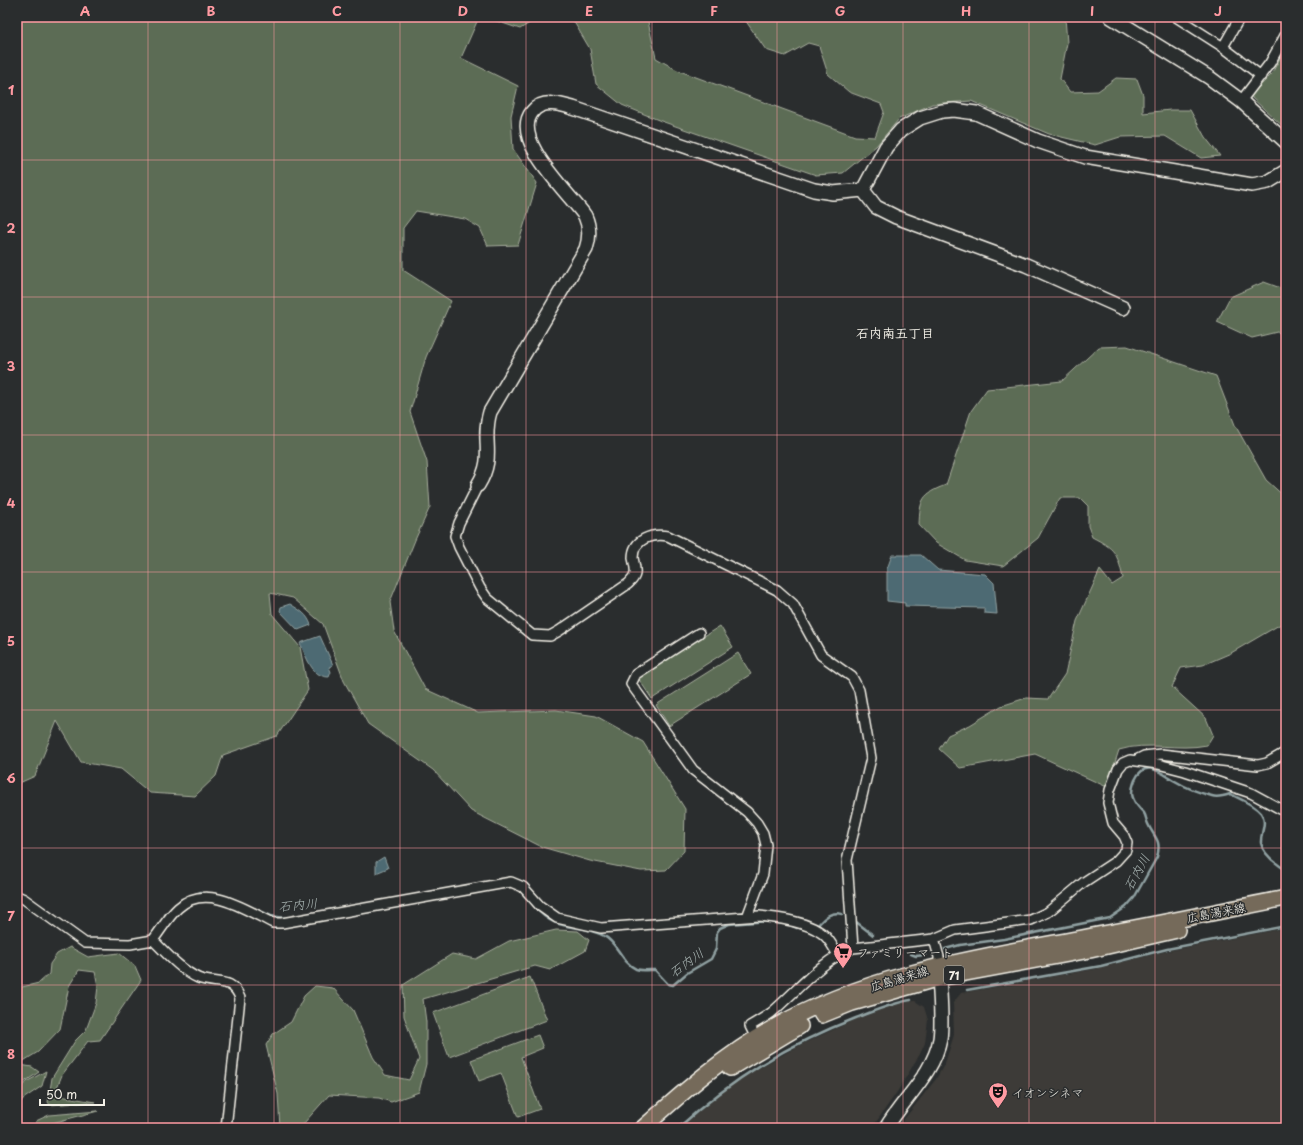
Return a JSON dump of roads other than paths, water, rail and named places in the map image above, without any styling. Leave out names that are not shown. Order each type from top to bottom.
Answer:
[{"type":"main road","name":"広島湯来線","points":[[643,1128],[705,1074],[756,1038],[780,1024],[843,995],[939,972],[1029,946],[1285,901]]},
{"type":"main road","name":"広島湯来線","points":[[659,1128],[731,1067],[778,1037],[814,1018],[852,1003],[939,972],[1090,950],[1285,901]]},
{"type":"street","points":[[1111,17],[1210,78],[1241,101],[1286,142]]},
{"type":"street","points":[[1223,47],[1240,17]]},
{"type":"street","points":[[1180,18],[1223,47],[1260,76]]},
{"type":"street","points":[[1241,101],[1270,63],[1286,34]]},
{"type":"street","points":[[853,948],[847,860],[871,758],[860,690],[852,677],[821,655],[793,604],[777,590],[668,536],[654,534],[640,541],[635,549],[633,556],[636,572],[633,579],[628,584],[550,636],[532,635],[487,598],[459,547],[455,536],[459,523],[485,474],[488,461],[486,429],[490,412],[586,249],[589,234],[585,216],[544,165],[530,141],[528,128],[531,113],[536,108],[545,104],[556,104],[573,108],[814,190],[833,193],[863,190]]},
{"type":"street","points":[[863,190],[886,147],[901,130],[920,118],[942,111],[954,110],[976,113],[1061,150],[1109,162],[1252,184],[1268,182],[1286,171]]},
{"type":"street","points":[[863,190],[876,207],[896,217],[1026,265],[1123,308]]},
{"type":"street","points":[[699,633],[636,674],[631,684],[693,770],[735,801],[757,823],[763,834],[766,845],[763,874],[747,917]]},
{"type":"street","points":[[1137,760],[1144,756],[1161,754],[1258,764],[1267,763],[1286,752]]},
{"type":"street","points":[[756,1038],[750,1026],[770,1013],[838,955],[853,948],[934,939],[955,930],[1040,917],[1084,882],[1122,856],[1127,843],[1124,836],[1113,823],[1109,813],[1110,790],[1118,769],[1123,763],[1130,760],[1167,766],[1251,793],[1286,812]]},
{"type":"street","points":[[17,896],[24,899],[85,943],[130,944],[153,940],[178,908],[188,902],[205,896],[224,901],[273,923],[282,923],[511,882],[523,886],[540,906],[557,918],[597,927],[759,916],[790,919],[803,924],[826,937],[838,955]]},
{"type":"street","points":[[886,1128],[928,1068],[935,1054],[940,1032],[939,957],[934,939]]},
{"type":"street","points":[[153,940],[192,975],[200,979],[226,983],[237,989],[239,994],[240,998],[226,1128]]},
{"type":"water","points":[[892,555],[921,555],[938,570],[985,574],[994,583],[997,614],[984,613],[984,608],[905,606],[905,603],[887,601],[887,569]]},
{"type":"water","points":[[290,604],[305,615],[311,625],[298,630],[280,611],[281,607]]},
{"type":"water","points":[[320,636],[333,665],[329,667],[331,672],[329,677],[318,674],[314,670],[310,665],[300,643]]},
{"type":"water","points":[[384,857],[388,868],[376,873],[376,862]]},
{"type":"waterway","name":"石内川","points":[[945,949],[1110,918],[1126,907],[1134,898],[1157,857],[1159,846],[1157,839],[1150,829],[1145,814],[1136,804],[1132,796],[1132,789],[1139,773],[1148,769],[1159,771],[1188,788],[1198,792],[1216,797],[1230,794],[1255,807],[1261,813],[1264,820],[1261,839],[1262,847],[1271,859],[1286,870]]},
{"type":"waterway","name":"石内川","points":[[165,915],[181,900],[201,892]]},
{"type":"waterway","name":"石内川","points":[[215,894],[230,898]]},
{"type":"waterway","name":"石内川","points":[[534,906],[551,921],[585,929],[604,936],[613,943],[623,958],[631,966],[640,970],[655,970],[668,984],[673,985],[687,973],[711,959],[716,949],[717,932],[720,928],[729,924],[769,921]]},
{"type":"waterway","name":"石内川","points":[[258,910],[271,916],[285,918]]},
{"type":"waterway","name":"石内川","points":[[818,925],[828,915],[835,913],[842,914]]},
{"type":"waterway","name":"石内川","points":[[855,921],[873,935]]},
{"type":"waterway","name":"石内川","points":[[790,925],[797,928]]},
{"type":"waterway","points":[[967,990],[1101,966],[1167,949],[1286,926]]},
{"type":"waterway","name":"石内川","points":[[911,954],[916,956],[925,955]]},
{"type":"waterway","points":[[678,1128],[719,1094],[762,1064],[784,1051],[831,1028],[890,1005],[911,1000]]},
{"type":"place","name":"ファミリーマート","points":[[843,969]]},
{"type":"place","name":"イオンシネマ","points":[[998,1109]]},
{"type":"district","name":"石内南五丁目","points":[[895,332]]}]
